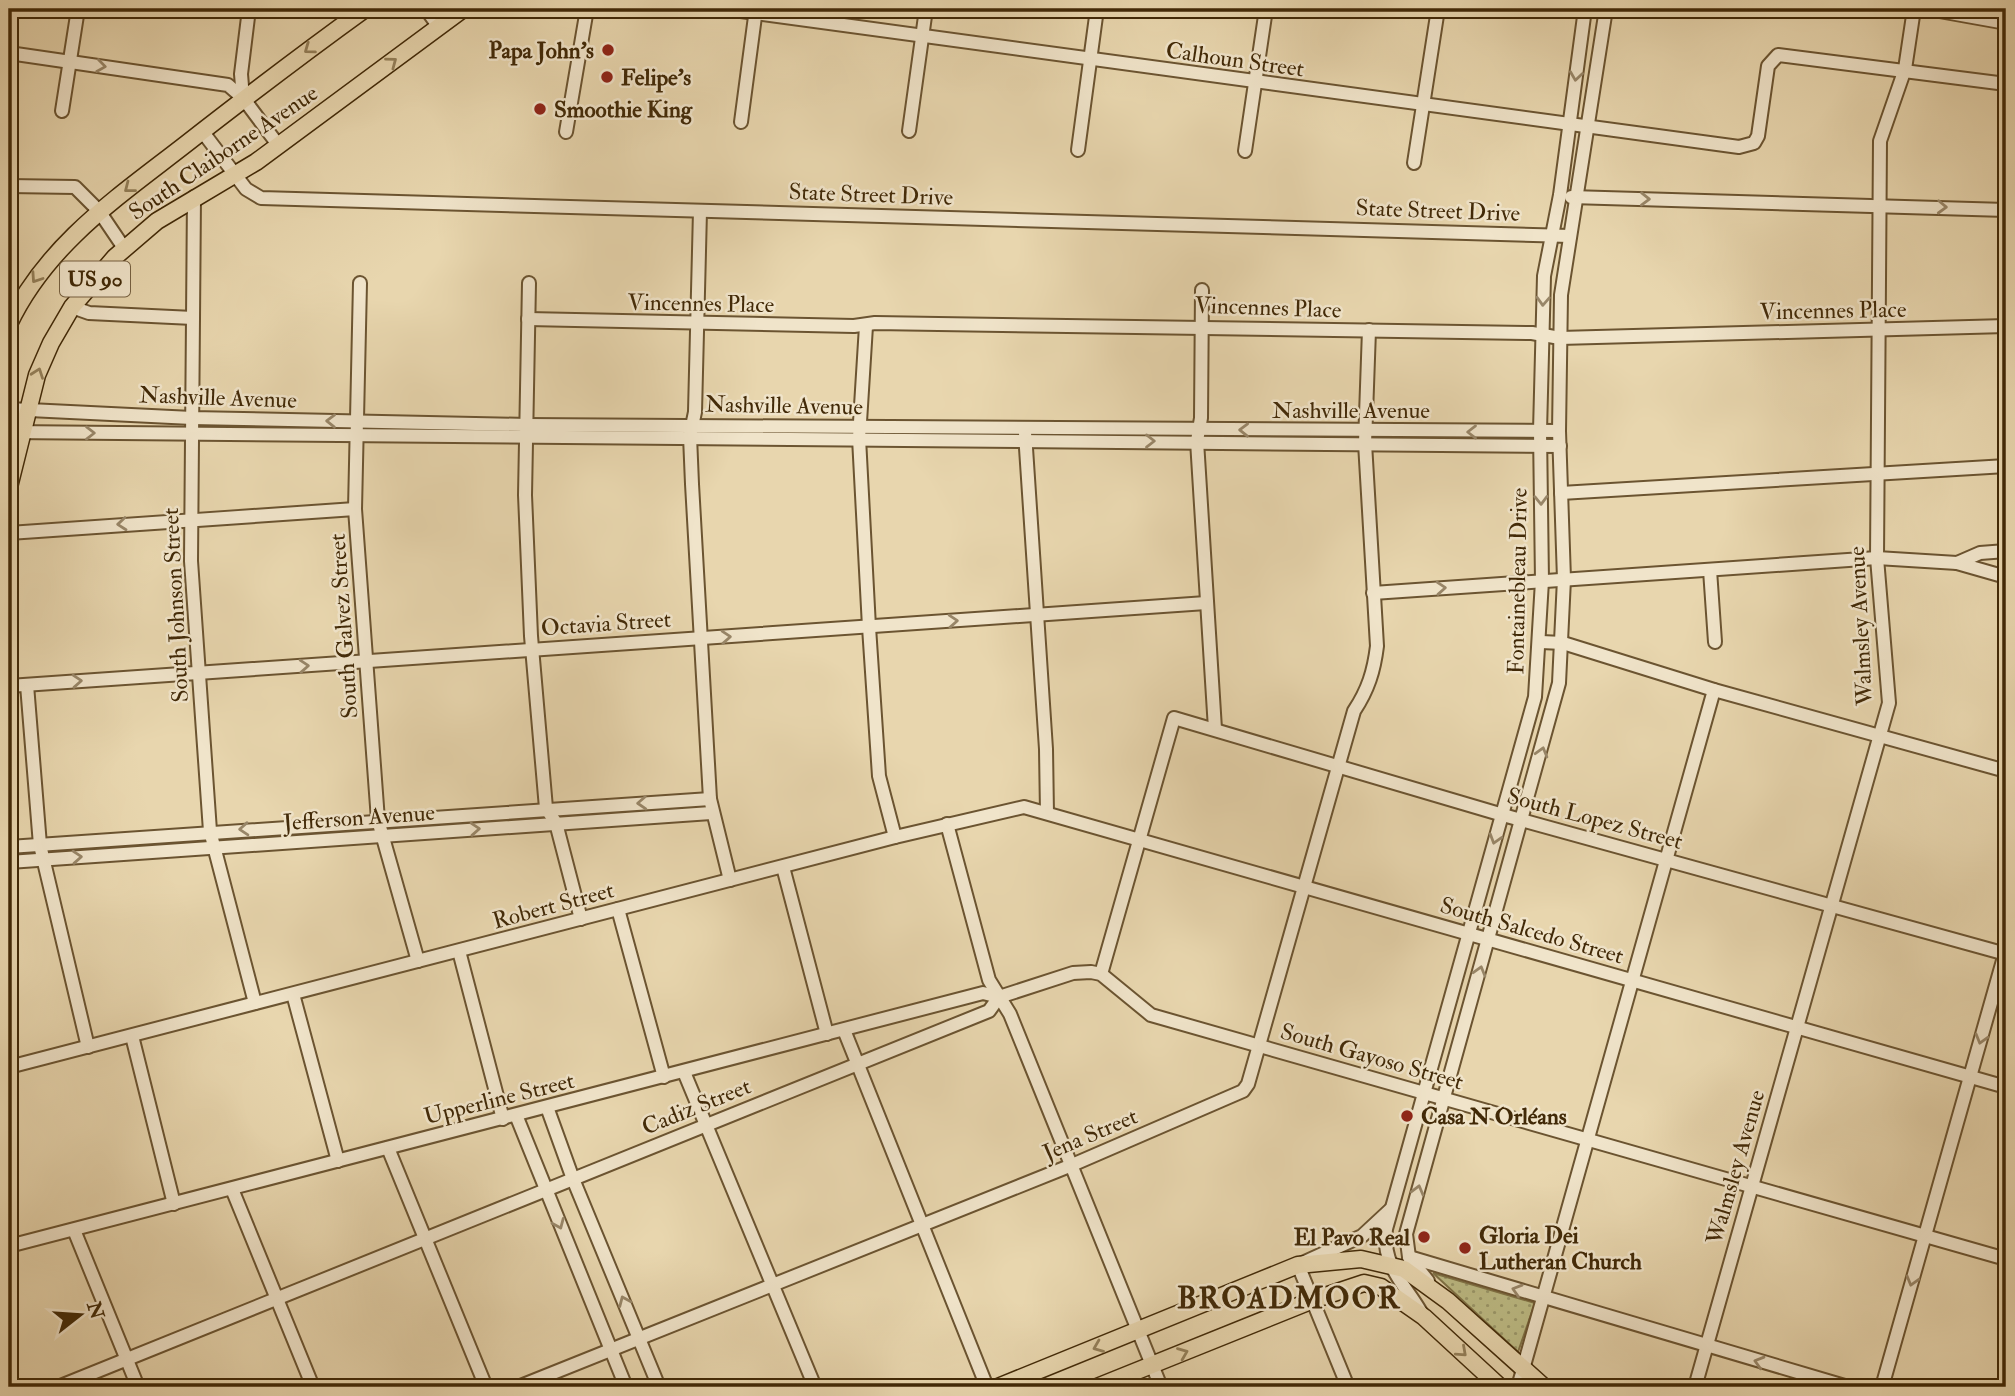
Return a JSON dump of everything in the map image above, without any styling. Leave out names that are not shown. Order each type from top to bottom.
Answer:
[{"type":"main road","name":"South Claiborne Avenue","points":[[9,324],[52,256],[99,211],[243,98],[365,9]]},
{"type":"main road","name":"South Claiborne Avenue","points":[[9,487],[15,433],[28,410],[37,374],[72,307],[124,248],[157,221],[278,146],[463,9]]},
{"type":"main road","points":[[998,1387],[1298,1265],[1343,1260],[1388,1263],[1404,1269],[1448,1301],[1544,1387]]},
{"type":"main road","points":[[1097,1387],[1312,1300],[1364,1283],[1381,1287],[1424,1317],[1500,1387]]},
{"type":"street","points":[[62,111],[78,9]]},
{"type":"street","points":[[243,98],[241,74],[249,9]]},
{"type":"street","points":[[426,9],[439,27]]},
{"type":"street","points":[[566,132],[587,9]]},
{"type":"street","name":"Calhoun Street","points":[[726,9],[756,11],[1588,129],[1739,147],[1754,143],[1758,136],[1770,61],[1783,54],[1905,69]]},
{"type":"street","points":[[909,131],[926,9]]},
{"type":"street","points":[[1078,150],[1097,9]]},
{"type":"street","points":[[1245,150],[1266,9]]},
{"type":"street","points":[[1414,163],[1438,9]]},
{"type":"street","name":"Fontainebleau Drive","points":[[1388,1263],[1385,1244],[1391,1209],[1535,697],[1541,642],[1540,431],[1544,276],[1560,195],[1585,9]]},
{"type":"street","name":"Fontainebleau Drive","points":[[1409,1257],[1406,1234],[1554,707],[1563,643],[1564,579],[1559,432],[1562,295],[1606,9]]},
{"type":"street","name":"Walmsley Avenue","points":[[1695,1387],[1880,736],[1890,692],[1877,558],[1875,475],[1880,141],[1905,69],[1914,9]]},
{"type":"street","points":[[1928,9],[2006,23]]},
{"type":"street","points":[[741,122],[756,11]]},
{"type":"street","points":[[9,53],[228,85],[243,98],[278,146]]},
{"type":"street","points":[[1905,69],[2006,84]]},
{"type":"street","name":"State Street Drive","points":[[202,131],[246,189],[261,198],[1570,236]]},
{"type":"street","points":[[9,186],[75,187],[99,211],[124,248]]},
{"type":"street","points":[[1560,195],[2006,210]]},
{"type":"street","name":"South Johnson Street","points":[[194,197],[190,518],[210,831],[255,1003]]},
{"type":"street","points":[[699,211],[697,324],[691,431],[711,813],[730,880]]},
{"type":"street","name":"South Galvez Street","points":[[360,283],[359,428],[355,509],[378,820],[418,961]]},
{"type":"street","points":[[529,283],[524,495],[533,649],[546,808],[556,823],[581,919]]},
{"type":"street","points":[[1202,290],[1198,435],[1215,729]]},
{"type":"street","points":[[72,307],[89,313],[193,318]]},
{"type":"street","name":"Vincennes Place","points":[[528,319],[866,326],[875,323],[1201,326],[1541,334],[1560,338],[2006,326]]},
{"type":"street","points":[[866,326],[861,432],[869,627],[879,776],[895,838]]},
{"type":"street","name":"Jena Street","points":[[518,1387],[1072,1165],[1237,1095],[1248,1084],[1354,711],[1372,678],[1377,646],[1366,438],[1369,330]]},
{"type":"street","name":"Nashville Avenue","points":[[9,409],[359,428]]},
{"type":"street","name":"Nashville Avenue","points":[[15,433],[192,433],[359,428],[861,432],[1366,438],[1560,446]]},
{"type":"street","name":"Nashville Avenue","points":[[1366,438],[1559,432]]},
{"type":"street","points":[[1025,435],[1046,749],[1047,813]]},
{"type":"street","points":[[1561,494],[2006,466]]},
{"type":"street","points":[[9,533],[190,518],[355,509]]},
{"type":"street","points":[[1957,564],[1980,553],[2006,551]]},
{"type":"street","points":[[1373,593],[1877,558],[1957,564],[2006,577]]},
{"type":"street","points":[[1710,570],[1715,642]]},
{"type":"street","name":"Octavia Street","points":[[9,686],[1206,603]]},
{"type":"street","points":[[1541,642],[1563,643],[1714,690],[2006,771]]},
{"type":"street","points":[[27,685],[40,845],[88,1047]]},
{"type":"street","points":[[1518,1387],[1714,690]]},
{"type":"street","name":"South Lopez Street","points":[[1141,839],[1174,718],[1503,815],[2006,953]]},
{"type":"street","name":"Jefferson Avenue","points":[[9,846],[710,799]]},
{"type":"street","name":"Robert Street","points":[[9,1067],[947,824],[1016,808],[1047,813]]},
{"type":"street","name":"Jefferson Avenue","points":[[9,862],[711,813]]},
{"type":"street","name":"South Salcedo Street","points":[[1047,813],[2006,1087]]},
{"type":"street","points":[[947,824],[989,980],[1010,1014],[1161,1387]]},
{"type":"street","points":[[1101,974],[1141,839]]},
{"type":"street","points":[[783,867],[827,1034]]},
{"type":"street","points":[[618,909],[664,1077]]},
{"type":"street","points":[[459,951],[503,1119]]},
{"type":"street","points":[[1882,1387],[2006,953]]},
{"type":"street","name":"Cadiz Street","points":[[58,1387],[989,1012],[999,997],[1073,973],[1101,974]]},
{"type":"street","name":"South Gayoso Street","points":[[1101,974],[1151,1015],[2006,1259]]},
{"type":"street","name":"Upperline Street","points":[[10,1242],[74,1230],[983,993],[999,997]]},
{"type":"street","points":[[293,994],[338,1161]]},
{"type":"street","points":[[844,1030],[987,1387]]},
{"type":"street","points":[[132,1036],[174,1204]]},
{"type":"street","points":[[684,1072],[815,1387]]},
{"type":"street","points":[[547,1107],[573,1179],[659,1387]]},
{"type":"street","points":[[516,1115],[544,1190],[626,1387]]},
{"type":"street","points":[[388,1148],[486,1387]]},
{"type":"street","points":[[232,1189],[313,1387]]},
{"type":"street","points":[[1348,1387],[1298,1265],[1363,1236],[1391,1209]]},
{"type":"street","points":[[74,1230],[138,1387]]},
{"type":"street","points":[[1409,1257],[1848,1387]]},
{"type":"street","points":[[1409,1257],[1448,1301]]},
{"type":"street","points":[[1388,1263],[1424,1317]]},
{"type":"shaded area","points":[[1433,1273],[1535,1303],[1518,1352]]},
{"type":"place","name":"Papa John's","points":[[608,50]]},
{"type":"place","name":"Felipe's","points":[[607,77]]},
{"type":"place","name":"Smoothie King","points":[[540,109]]},
{"type":"place","name":"Casa N Orléans","points":[[1407,1116]]},
{"type":"place","name":"El Pavo Real","points":[[1424,1237]]},
{"type":"place","name":"Gloria Dei Lutheran Church","points":[[1465,1248]]},
{"type":"district","name":"BROADMOOR","points":[[1289,1298]]}]
